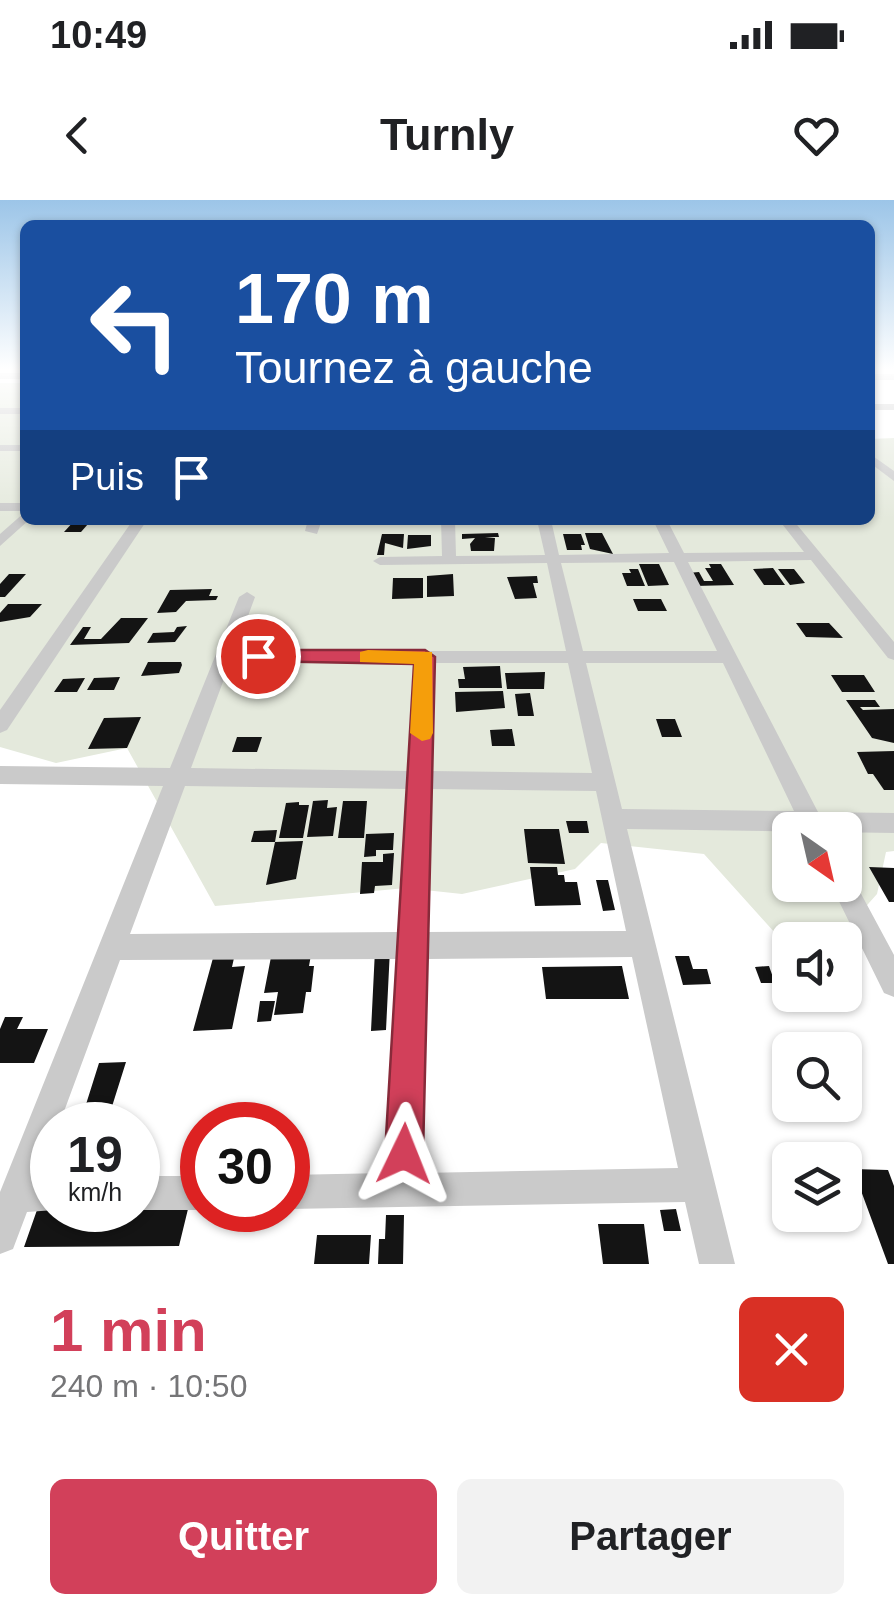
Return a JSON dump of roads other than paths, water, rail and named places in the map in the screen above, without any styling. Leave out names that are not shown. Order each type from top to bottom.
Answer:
[{"type":"street","points":[[875,462],[894,480]]},
{"type":"street","points":[[0,542],[20,521]]},
{"type":"street","points":[[0,726],[9,699],[136,525]]},
{"type":"street","points":[[448,525],[449,560]]},
{"type":"street","points":[[545,525],[717,1264]]},
{"type":"street","points":[[662,525],[806,812]]},
{"type":"street","points":[[790,525],[894,654]]},
{"type":"street","points":[[380,560],[815,556]]},
{"type":"street","points":[[0,1236],[247,597]]},
{"type":"street","points":[[224,656],[728,657]]},
{"type":"street","points":[[402,1190],[425,657]]},
{"type":"street","points":[[0,775],[605,782]]},
{"type":"street","points":[[614,819],[772,825]]},
{"type":"street","points":[[862,824],[894,823]]},
{"type":"street","points":[[852,902],[894,983]]},
{"type":"street","points":[[112,947],[643,944]]},
{"type":"street","points":[[310,1192],[698,1185]]},
{"type":"street","points":[[16,1194],[30,1194]]}]
